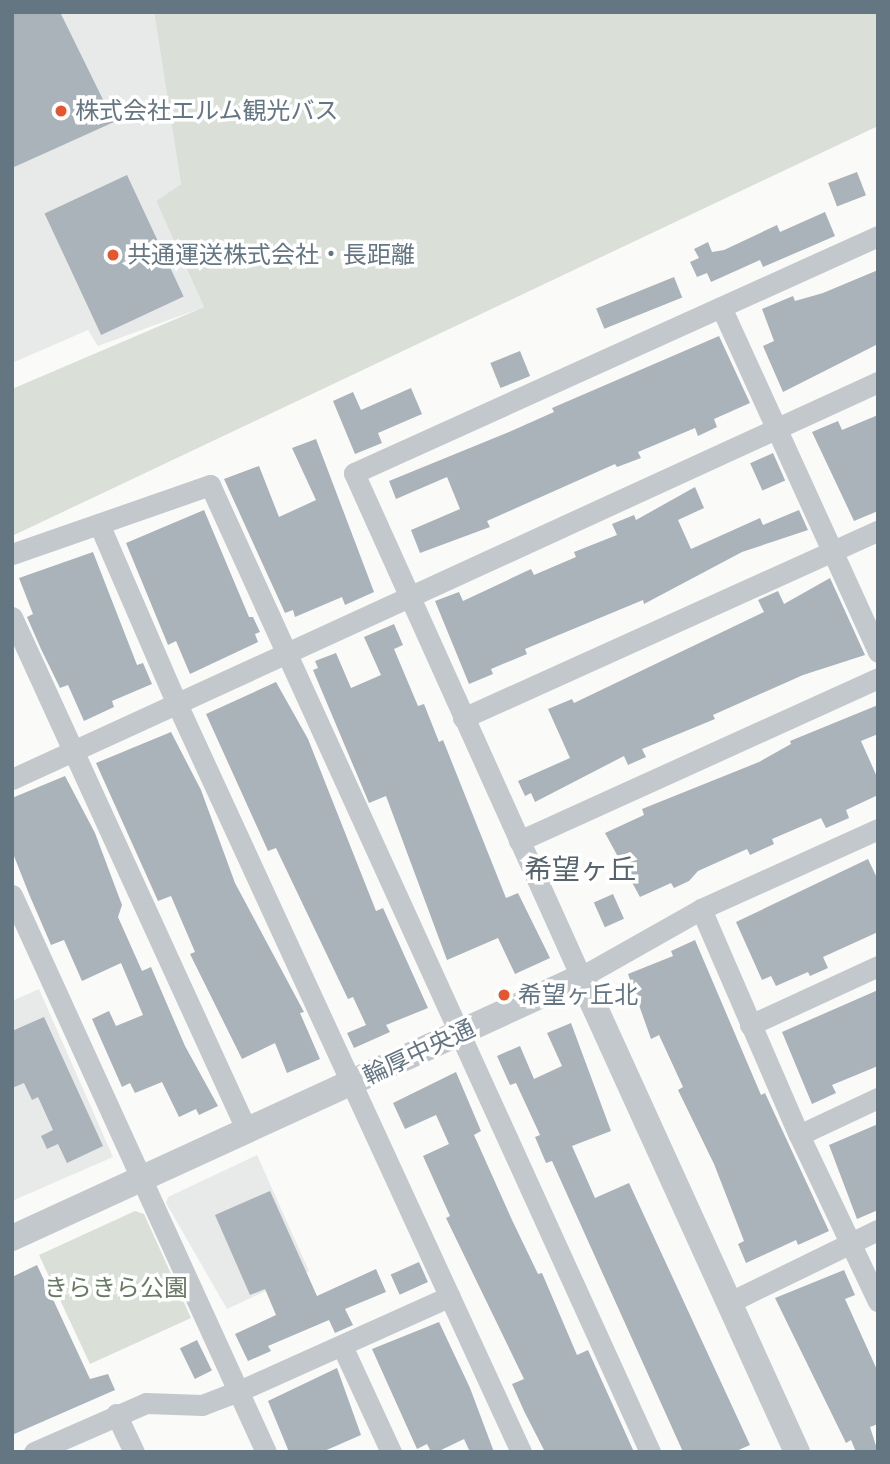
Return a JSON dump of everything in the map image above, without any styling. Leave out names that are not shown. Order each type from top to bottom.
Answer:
[{"type":"street","points":[[797,1452],[406,595],[354,473],[878,236]]},
{"type":"street","points":[[721,307],[878,652]]},
{"type":"street","points":[[12,779],[406,595],[878,382]]},
{"type":"street","points":[[12,554],[210,485],[650,1452]]},
{"type":"street","points":[[99,524],[177,704],[353,1082],[520,1452]]},
{"type":"street","points":[[463,718],[878,531]]},
{"type":"street","points":[[12,617],[247,1131]]},
{"type":"street","points":[[519,841],[878,678]]},
{"type":"street","points":[[581,977],[701,909],[878,829]]},
{"type":"street","points":[[12,895],[266,1452]]},
{"type":"street","points":[[701,909],[799,1135],[878,1301]]},
{"type":"street","points":[[750,1025],[878,966]]},
{"type":"street","name":"輪厚中央通","points":[[12,1238],[581,977]]},
{"type":"street","points":[[799,1135],[878,1098]]},
{"type":"street","points":[[728,1303],[878,1230]]},
{"type":"street","points":[[34,1452],[145,1403],[202,1405],[342,1346],[450,1296]]},
{"type":"street","points":[[342,1346],[391,1452]]},
{"type":"street","points":[[116,1414],[134,1452]]},
{"type":"shaded area","points":[[12,12],[154,12],[181,184],[156,201],[204,307],[98,346],[88,330],[12,363]]},
{"type":"shaded area","points":[[39,989],[113,1157],[12,1201],[12,1001]]},
{"type":"shaded area","points":[[257,1155],[309,1271],[227,1309],[166,1203],[168,1197]]},
{"type":"green space","points":[[154,12],[878,12],[878,126],[12,536],[12,389],[204,307],[156,201],[181,184]]},
{"type":"green space","name":"きらきら公園","points":[[135,1211],[144,1214],[191,1318],[90,1364],[39,1255]]},
{"type":"building","points":[[12,12],[60,12],[114,122],[12,168]]},
{"type":"building","points":[[857,172],[866,195],[837,206],[828,183]]},
{"type":"building","name":"共通運送株式会社・長距離","points":[[127,175],[184,296],[101,335],[45,213]]},
{"type":"building","points":[[825,212],[835,236],[763,267],[760,260],[711,282],[707,273],[697,277],[690,262],[699,258],[694,249],[708,242],[712,252],[724,250],[777,225],[780,232]]},
{"type":"building","points":[[878,270],[878,344],[783,392],[763,346],[774,341],[762,309],[793,296],[795,301],[823,293]]},
{"type":"building","points":[[674,277],[682,297],[604,329],[596,308]]},
{"type":"building","points":[[719,336],[750,403],[714,419],[717,427],[698,436],[695,428],[638,452],[641,458],[617,467],[615,464],[487,521],[490,527],[420,553],[411,530],[460,509],[447,477],[396,499],[389,481],[509,432],[554,412],[552,408]]},
{"type":"building","points":[[520,351],[530,376],[500,388],[490,363]]},
{"type":"building","points":[[411,388],[422,414],[378,433],[382,443],[355,454],[333,401],[353,392],[361,410]]},
{"type":"building","points":[[878,415],[878,511],[854,521],[812,432],[838,421],[842,430]]},
{"type":"building","points":[[316,439],[374,592],[345,605],[342,597],[295,617],[293,610],[285,613],[224,479],[259,466],[279,517],[316,500],[292,448]]},
{"type":"building","points":[[773,453],[785,480],[762,491],[750,463]]},
{"type":"building","points":[[695,487],[704,508],[678,520],[691,549],[760,518],[763,525],[799,510],[808,530],[742,552],[644,604],[643,600],[525,649],[527,654],[491,669],[493,674],[469,684],[435,601],[459,592],[463,601],[531,569],[534,575],[576,557],[574,552],[617,535],[612,524],[634,515],[636,520]]},
{"type":"building","points":[[204,510],[249,617],[253,617],[260,632],[255,634],[258,642],[190,674],[176,641],[168,645],[126,543]]},
{"type":"building","points":[[93,552],[137,665],[143,663],[152,684],[112,701],[114,707],[84,721],[68,685],[60,688],[41,649],[27,617],[33,614],[19,578]]},
{"type":"building","points":[[830,578],[865,655],[803,675],[713,715],[715,719],[642,749],[646,757],[628,765],[624,756],[535,802],[531,793],[525,796],[518,781],[570,758],[548,709],[572,699],[574,703],[764,612],[758,600],[778,591],[784,604]]},
{"type":"building","points":[[394,624],[403,645],[394,649],[418,706],[424,704],[439,742],[443,740],[506,898],[518,893],[550,958],[515,974],[498,938],[447,960],[386,796],[369,803],[313,670],[318,668],[315,661],[336,653],[351,688],[381,675],[364,637]]},
{"type":"building","points":[[276,682],[308,739],[376,911],[383,908],[428,1008],[386,1025],[390,1032],[354,1048],[347,1033],[366,1025],[353,997],[348,999],[276,848],[268,851],[206,714]]},
{"type":"building","points":[[878,705],[878,734],[861,741],[878,779],[878,795],[846,810],[849,818],[826,828],[821,818],[772,839],[774,844],[750,855],[747,849],[698,871],[689,881],[674,888],[671,883],[640,897],[605,833],[644,815],[642,809],[759,762],[791,744],[790,741]]},
{"type":"building","points":[[171,732],[201,790],[235,883],[304,1012],[300,1013],[320,1059],[287,1073],[275,1043],[242,1059],[190,954],[195,952],[171,896],[158,901],[96,763]]},
{"type":"building","points":[[65,776],[95,833],[122,905],[118,917],[142,971],[151,967],[185,1046],[218,1106],[199,1115],[196,1109],[179,1117],[162,1082],[135,1093],[130,1083],[122,1087],[92,1019],[109,1011],[116,1026],[143,1015],[121,963],[82,981],[64,940],[51,945],[12,851],[12,798]]},
{"type":"building","points":[[868,859],[878,880],[878,932],[823,957],[828,968],[810,976],[808,972],[776,986],[771,976],[762,980],[736,922]]},
{"type":"building","points":[[613,894],[624,919],[605,927],[594,903]]},
{"type":"building","points":[[695,940],[761,1095],[765,1093],[829,1231],[798,1245],[796,1240],[746,1263],[738,1244],[744,1241],[714,1164],[678,1090],[683,1087],[659,1035],[651,1039],[628,974],[673,956],[671,951]]},
{"type":"building","points":[[878,990],[878,1066],[832,1085],[836,1093],[812,1104],[782,1032]]},
{"type":"building","points":[[44,1017],[103,1146],[67,1163],[58,1144],[47,1149],[41,1136],[53,1130],[38,1097],[32,1100],[24,1083],[12,1088],[12,1031]]},
{"type":"building","points":[[571,1023],[611,1131],[572,1146],[595,1198],[629,1183],[750,1445],[734,1452],[683,1452],[552,1161],[546,1163],[535,1137],[540,1135],[516,1083],[510,1085],[497,1056],[520,1046],[534,1079],[562,1066],[547,1033]]},
{"type":"building","points":[[456,1072],[481,1131],[474,1135],[512,1220],[538,1274],[542,1273],[577,1355],[588,1350],[634,1452],[545,1452],[524,1411],[512,1384],[524,1379],[446,1218],[450,1216],[423,1156],[449,1144],[436,1115],[405,1129],[393,1103]]},
{"type":"building","points":[[878,1124],[878,1210],[857,1219],[829,1145]]},
{"type":"building","points":[[270,1191],[317,1296],[376,1269],[386,1292],[345,1309],[353,1325],[335,1333],[329,1320],[268,1346],[271,1351],[248,1361],[235,1334],[276,1315],[265,1289],[250,1295],[215,1215]]},
{"type":"building","points":[[419,1262],[428,1282],[400,1295],[391,1275]]},
{"type":"building","points":[[37,1265],[90,1379],[108,1374],[115,1390],[12,1435],[12,1277]]},
{"type":"building","points":[[844,1270],[855,1295],[845,1299],[878,1372],[878,1424],[870,1427],[878,1452],[856,1452],[851,1440],[846,1443],[775,1298]]},
{"type":"building","points":[[439,1322],[470,1388],[494,1452],[470,1452],[464,1439],[437,1452],[431,1452],[427,1444],[417,1449],[372,1349]]},
{"type":"building","points":[[197,1340],[212,1371],[195,1379],[180,1348]]},
{"type":"building","points":[[337,1368],[361,1435],[322,1452],[289,1452],[268,1401]]},
{"type":"place","name":"株式会社エルム観光バス","points":[[61,111]]},
{"type":"place","name":"共通運送株式会社・長距離","points":[[113,255]]},
{"type":"place","name":"希望ヶ丘北","points":[[504,995]]},
{"type":"district","name":"希望ヶ丘","points":[[580,869]]}]
